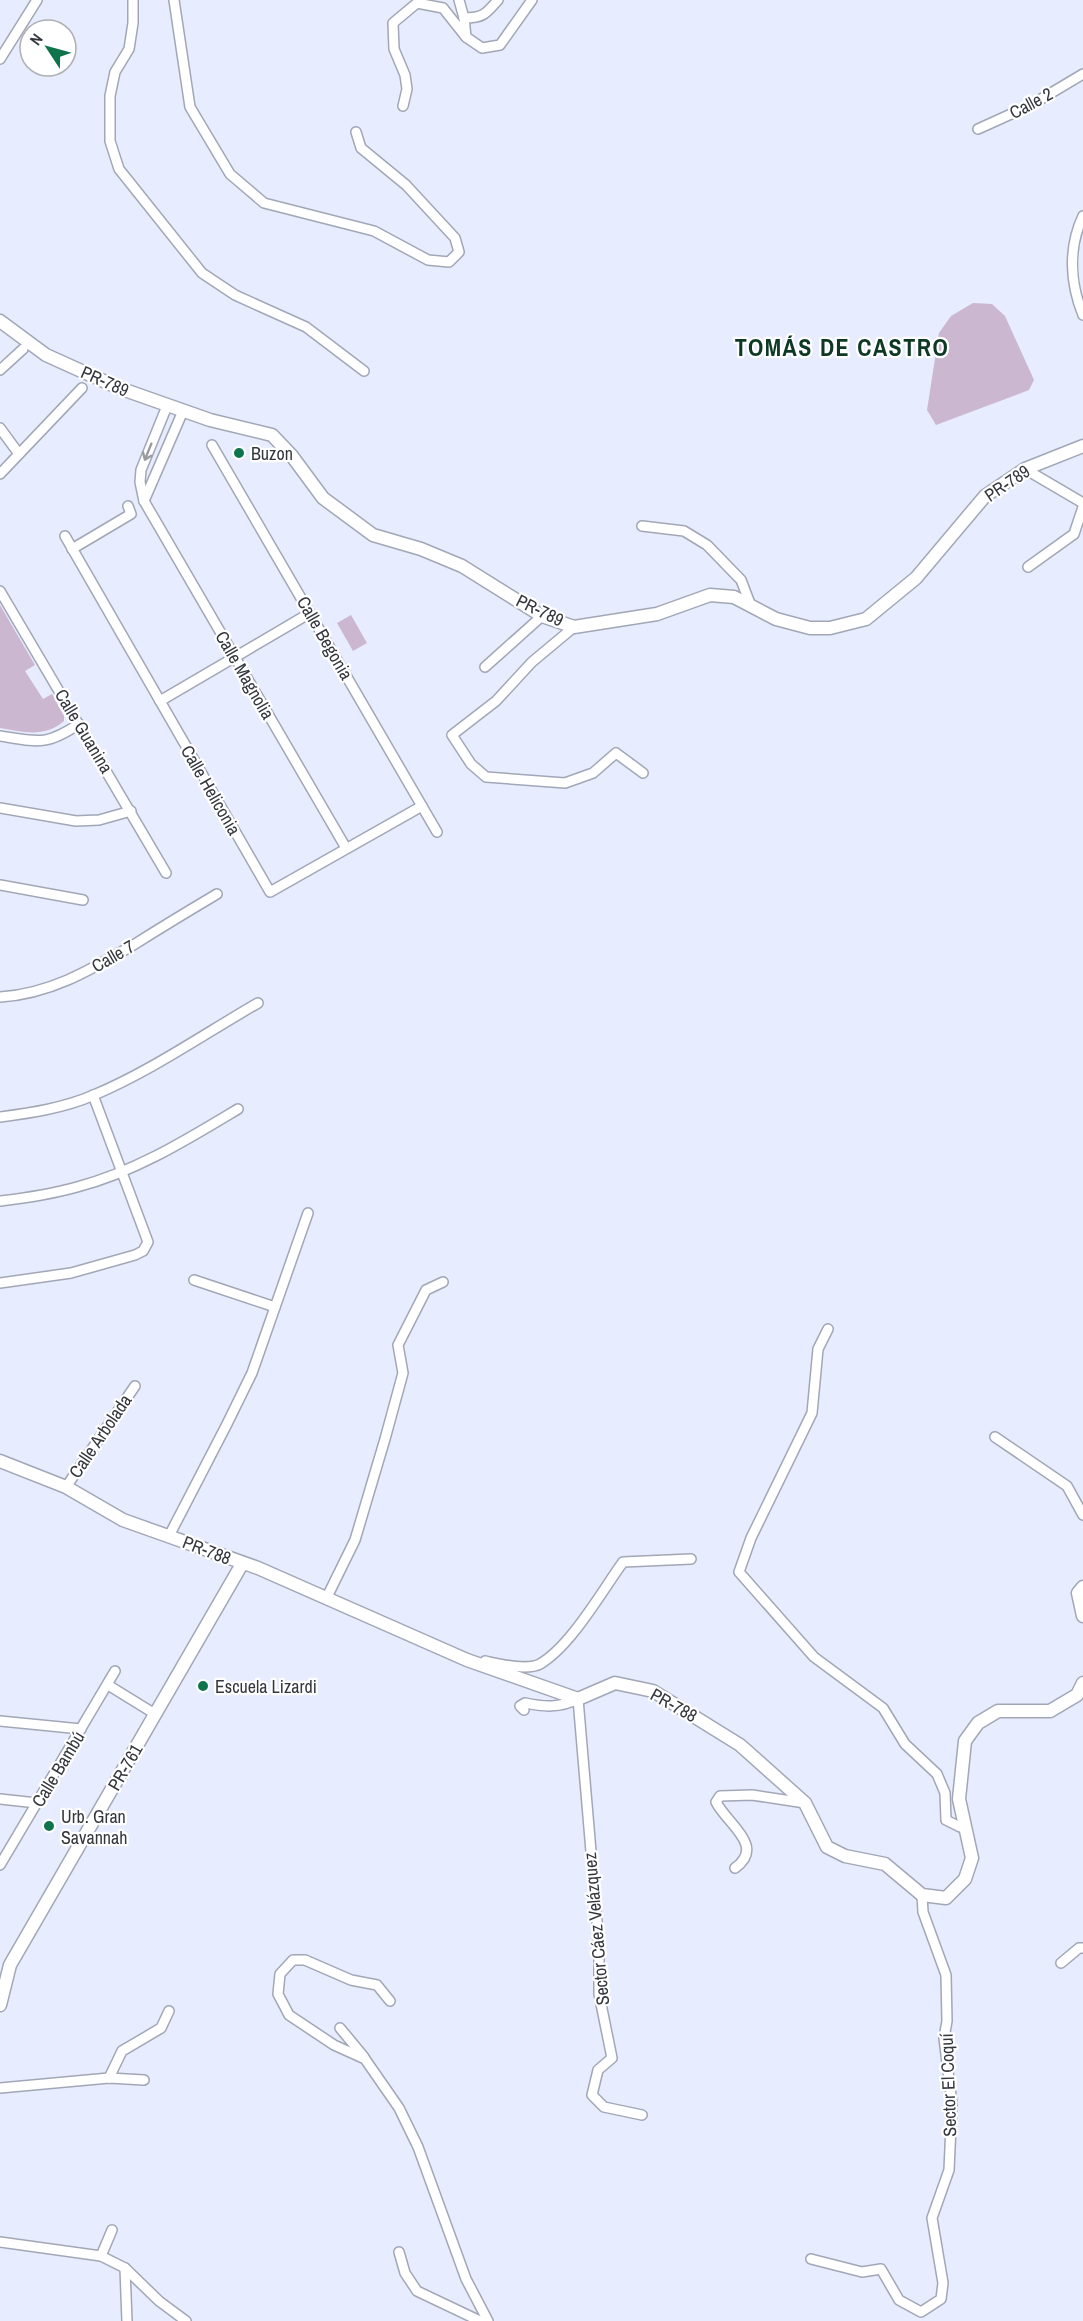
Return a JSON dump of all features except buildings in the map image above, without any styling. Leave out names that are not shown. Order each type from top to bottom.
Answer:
[{"type":"street","points":[[0,59],[37,0]]},
{"type":"street","points":[[133,0],[133,23],[129,49],[115,72],[110,96],[110,141],[119,168],[202,273],[235,295],[306,327],[364,371]]},
{"type":"street","points":[[174,0],[190,107],[230,174],[264,203],[374,231],[428,260],[449,262],[459,252],[455,238],[406,185],[361,148],[356,132]]},
{"type":"street","points":[[459,0],[466,37]]},
{"type":"street","points":[[464,18],[479,18],[498,0]]},
{"type":"street","points":[[403,106],[407,89],[405,75],[394,49],[393,23],[417,3],[443,8],[466,37],[482,48],[500,45],[532,0]]},
{"type":"street","name":"Calle 2","points":[[978,129],[1031,105],[1083,74]]},
{"type":"street","points":[[1083,216],[1076,232],[1072,276],[1075,294],[1083,315]]},
{"type":"street","name":"PR-789","points":[[0,321],[46,355],[119,388],[183,411],[272,435],[292,456],[323,498],[372,535],[421,549],[462,566],[542,615],[574,627],[657,614],[710,595],[734,597],[776,619],[810,628],[830,628],[866,619],[915,578],[985,495],[1025,469],[1083,446]]},
{"type":"street","points":[[0,370],[23,349]]},
{"type":"street","points":[[0,474],[82,388]]},
{"type":"street","name":"Calle Magnolia","points":[[167,406],[141,470],[140,482],[144,501],[346,848]]},
{"type":"street","points":[[144,501],[183,411]]},
{"type":"street","points":[[0,428],[19,454]]},
{"type":"street","name":"Calle Begonia","points":[[212,445],[437,832]]},
{"type":"street","points":[[1025,469],[1083,505],[1074,534],[1028,567]]},
{"type":"street","points":[[72,549],[132,514],[128,506]]},
{"type":"street","points":[[642,526],[684,531],[708,545],[741,580],[751,606]]},
{"type":"street","name":"Calle Heliconia","points":[[65,536],[270,892],[422,806]]},
{"type":"street","name":"Calle Guanina","points":[[0,591],[166,873]]},
{"type":"street","points":[[160,701],[310,613]]},
{"type":"street","points":[[485,667],[542,615]]},
{"type":"street","points":[[574,627],[532,662],[496,701],[452,735],[471,764],[486,777],[565,783],[593,773],[616,753],[643,773]]},
{"type":"street","points":[[0,736],[38,742],[59,737],[79,724]]},
{"type":"street","points":[[0,808],[76,821],[99,820],[131,811]]},
{"type":"street","points":[[0,885],[83,900]]},
{"type":"street","name":"Calle 7","points":[[0,997],[15,996],[61,985],[98,966],[217,894]]},
{"type":"street","points":[[0,1117],[37,1112],[93,1095],[153,1065],[258,1003]]},
{"type":"street","points":[[0,1283],[71,1273],[143,1251],[148,1242],[93,1095]]},
{"type":"street","points":[[0,1201],[33,1197],[79,1187],[121,1171],[175,1146],[238,1109]]},
{"type":"street","points":[[169,1536],[252,1373],[308,1213]]},
{"type":"street","points":[[194,1280],[275,1307]]},
{"type":"street","points":[[326,1599],[355,1540],[388,1428],[403,1373],[398,1345],[426,1290],[443,1282]]},
{"type":"street","points":[[828,1329],[818,1349],[812,1413],[751,1538],[739,1572],[814,1657],[883,1708],[905,1744],[937,1774],[945,1793],[946,1820],[963,1827]]},
{"type":"street","name":"Calle Arbolada","points":[[66,1487],[135,1386]]},
{"type":"street","points":[[995,1437],[1067,1486],[1083,1515]]},
{"type":"street","name":"PR-788","points":[[0,1461],[66,1487],[123,1520],[258,1568],[468,1660],[578,1699],[615,1683],[653,1691],[740,1744],[805,1803],[827,1847],[845,1856],[887,1865],[921,1895]]},
{"type":"street","points":[[468,1660],[475,1659],[511,1667],[539,1665],[568,1639],[623,1562],[692,1559]]},
{"type":"street","name":"PR-761","points":[[0,2005],[5,1965],[242,1564]]},
{"type":"street","points":[[1083,1587],[1078,1593],[1083,1616]]},
{"type":"street","name":"Calle Bambú","points":[[0,1865],[115,1671]]},
{"type":"street","points":[[921,1895],[946,1898],[965,1879],[972,1858],[963,1827],[959,1799],[965,1741],[978,1723],[998,1711],[1050,1711],[1077,1695],[1083,1683]]},
{"type":"street","points":[[108,1685],[155,1714]]},
{"type":"street","points":[[524,1710],[520,1706],[525,1703],[542,1707],[566,1705],[578,1699]]},
{"type":"street","name":"Sector Cáez Velázquez","points":[[578,1699],[599,1944],[599,1994],[612,2058],[598,2070],[592,2095],[604,2107],[642,2115]]},
{"type":"street","points":[[0,1721],[81,1729]]},
{"type":"street","points":[[735,1868],[746,1857],[748,1848],[738,1831],[720,1810],[716,1802],[720,1796],[752,1795],[805,1803]]},
{"type":"street","points":[[0,1799],[37,1803]]},
{"type":"street","name":"Sector El Coquí","points":[[812,2259],[862,2272],[881,2269],[899,2300],[921,2312],[941,2299],[943,2283],[932,2218],[949,2170],[952,2104],[944,2038],[946,1975],[923,1912],[921,1895]]},
{"type":"street","points":[[1060,1963],[1083,1948]]},
{"type":"street","points":[[365,2059],[334,2045],[290,2015],[278,1994],[280,1974],[293,1960],[305,1960],[351,1980],[377,1985],[390,2001]]},
{"type":"street","points":[[109,2078],[122,2051],[161,2028],[169,2011]]},
{"type":"street","points":[[340,2028],[399,2108],[418,2147],[466,2279],[488,2321]]},
{"type":"street","points":[[0,2088],[109,2078],[144,2080]]},
{"type":"street","points":[[101,2256],[112,2230]]},
{"type":"street","points":[[0,2242],[101,2256],[125,2268],[159,2301],[186,2321]]},
{"type":"street","points":[[399,2252],[405,2273],[417,2291],[480,2321]]},
{"type":"street","points":[[125,2268],[127,2321]]},
{"type":"shaded area","points":[[973,303],[992,304],[1005,316],[1034,380],[1029,390],[936,425],[927,410],[939,333],[951,316]]},
{"type":"shaded area","points":[[0,605],[35,665],[25,671],[43,699],[52,694],[64,716],[64,721],[49,730],[34,732],[0,728]]},
{"type":"shaded area","points":[[351,615],[367,643],[353,651],[337,623]]},
{"type":"place","name":"Buzon","points":[[239,453]]},
{"type":"place","name":"Escuela Lizardi","points":[[203,1686]]},
{"type":"place","name":"Urb. Gran Savannah","points":[[49,1826]]},
{"type":"district","name":"TOMÁS DE CASTRO","points":[[842,347]]}]
